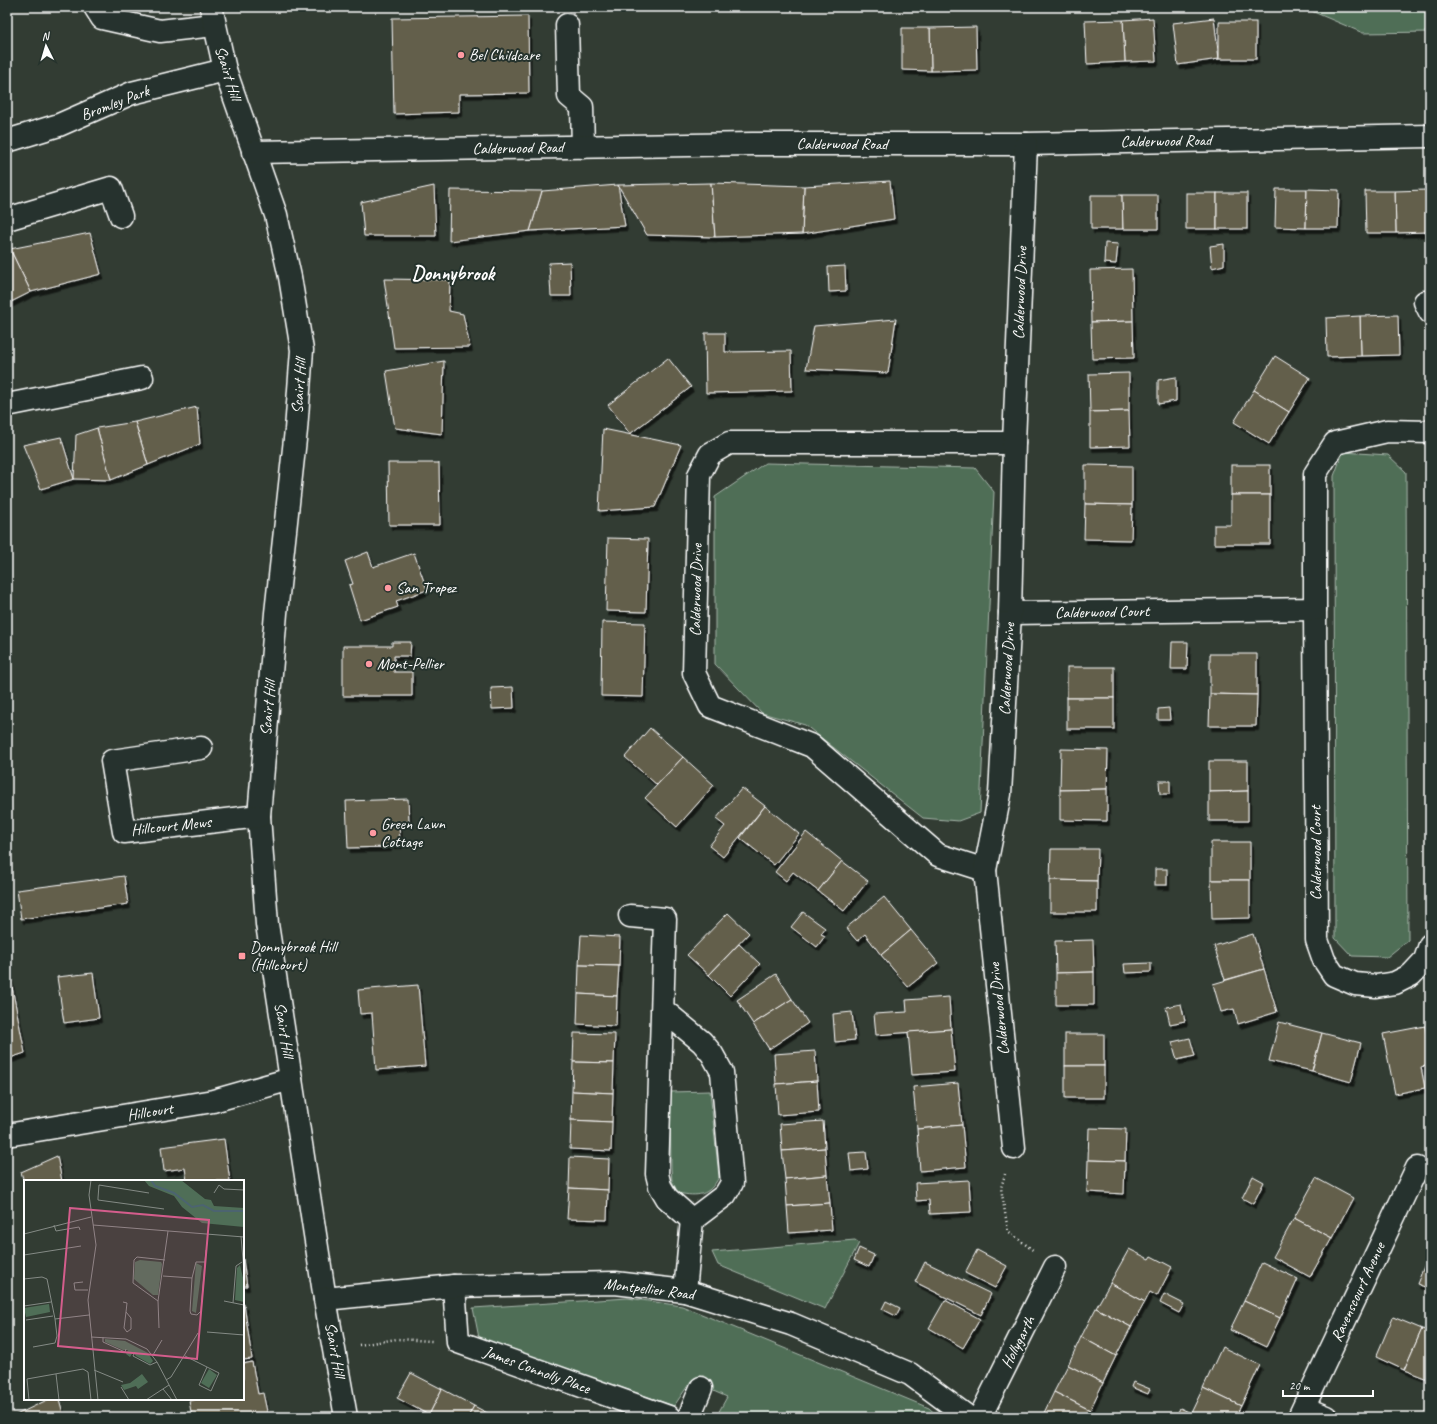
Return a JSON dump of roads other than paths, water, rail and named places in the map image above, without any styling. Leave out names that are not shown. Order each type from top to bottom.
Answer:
[{"type":"street","points":[[95,7],[102,18],[160,31],[213,16]]},
{"type":"street","name":"Scairt Hill","points":[[213,16],[226,70],[253,152],[276,215],[290,277],[302,350],[296,430],[276,613],[259,816],[267,924],[325,1299],[346,1417]]},
{"type":"street","points":[[567,25],[569,96],[582,107],[583,146]]},
{"type":"street","name":"Bromley Park","points":[[7,141],[59,125],[132,93],[226,70]]},
{"type":"street","name":"Calderwood Road","points":[[253,152],[752,144],[1026,144],[1430,136]]},
{"type":"street","name":"Calderwood Drive","points":[[1014,1148],[985,870],[1000,794],[1010,613],[1014,443],[1026,144]]},
{"type":"street","points":[[7,219],[111,188],[120,216]]},
{"type":"street","points":[[7,406],[142,378]]},
{"type":"street","name":"Calderwood Court","points":[[1430,432],[1387,432],[1335,443],[1315,474],[1314,609],[1317,940],[1324,960],[1334,975],[1354,984],[1376,986],[1395,983],[1411,975],[1425,960],[1430,945]]},
{"type":"street","name":"Calderwood Drive","points":[[985,870],[938,855],[812,746],[710,706],[694,673],[699,475],[710,454],[729,443],[1014,443]]},
{"type":"street","name":"Calderwood Court","points":[[1010,613],[1314,609]]},
{"type":"street","name":"Hillcourt Mews","points":[[201,748],[112,762],[124,832],[259,816]]},
{"type":"street","points":[[630,916],[665,919],[657,1174],[660,1186],[667,1198],[692,1220]]},
{"type":"street","points":[[662,1009],[702,1042],[712,1054],[722,1072],[732,1183],[725,1195],[692,1220],[685,1291]]},
{"type":"street","name":"Hillcourt","points":[[7,1135],[213,1101],[291,1079]]},
{"type":"street","name":"Ravenscourt Avenue","points":[[1302,1413],[1417,1168]]},
{"type":"street","name":"Hollygarth","points":[[980,1417],[1055,1267]]},
{"type":"street","name":"Montpellier Road","points":[[325,1299],[454,1286],[615,1283],[685,1291],[791,1324],[910,1374],[968,1417]]},
{"type":"street","name":"James Connolly Place","points":[[454,1286],[458,1342],[669,1417]]},
{"type":"street","points":[[689,1417],[701,1388]]},
{"type":"street","points":[[1302,1413],[1326,1417]]},
{"type":"place","name":"Bel Childcare","points":[[461,55]]},
{"type":"place","name":"San Tropez","points":[[388,588]]},
{"type":"place","name":"Mont-Pellier","points":[[369,664]]},
{"type":"place","name":"Green Lawn Cottage","points":[[373,833]]},
{"type":"place","name":"Donnybrook Hill (Hillcourt)","points":[[242,956]]},
{"type":"district","name":"Donnybrook","points":[[453,273]]}]
